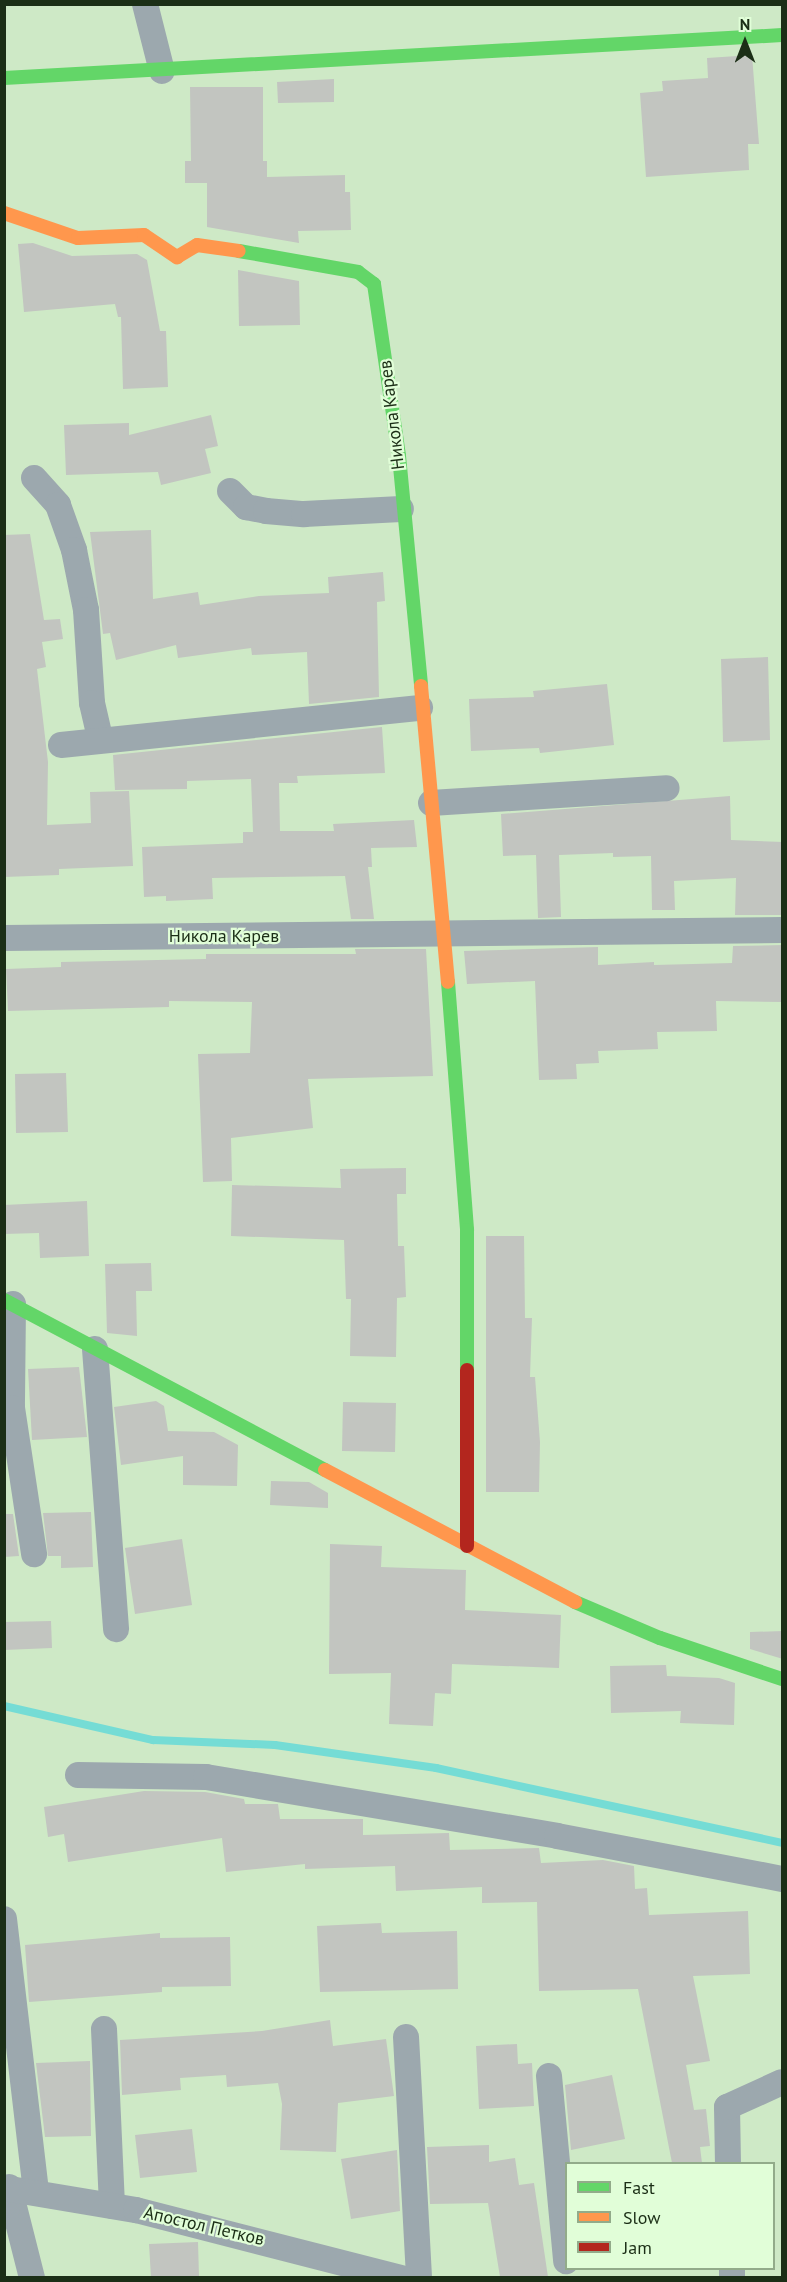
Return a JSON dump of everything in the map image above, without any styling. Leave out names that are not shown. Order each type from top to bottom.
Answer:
[{"type":"street","points":[[145,4],[162,71]]},
{"type":"street","points":[[4,78],[783,35]]},
{"type":"street","name":"Никола Карев","points":[[4,213],[78,238],[144,235],[177,257],[197,245],[208,246],[366,275],[377,295],[399,456],[401,509],[444,935]]},
{"type":"street","points":[[34,478],[58,505],[74,549],[86,610],[92,702],[100,739]]},
{"type":"street","points":[[230,491],[246,507],[266,511],[304,514],[401,509]]},
{"type":"street","points":[[61,745],[100,739],[420,708]]},
{"type":"street","points":[[431,803],[667,788]]},
{"type":"street","name":"Никола Карев","points":[[4,938],[783,930]]},
{"type":"street","points":[[444,935],[467,1230],[466,1546]]},
{"type":"street","points":[[9,1302],[466,1546],[605,1616],[660,1638],[783,1679]]},
{"type":"street","points":[[9,1302],[12,1408],[34,1554]]},
{"type":"street","points":[[95,1349],[117,1629]]},
{"type":"street","points":[[78,1775],[206,1777],[557,1836],[783,1879]]},
{"type":"street","points":[[4,1919],[36,2192]]},
{"type":"street","points":[[104,2029],[112,2206]]},
{"type":"street","points":[[406,2037],[418,2277]]},
{"type":"street","points":[[549,2076],[565,2240]]},
{"type":"street","points":[[728,2162],[727,2107],[783,2082]]},
{"type":"street","points":[[7,2187],[32,2277]]},
{"type":"street","name":"Апостол Петков","points":[[7,2187],[112,2206],[261,2239],[401,2277]]},
{"type":"building","points":[[752,55],[759,144],[748,144],[749,170],[646,177],[640,93],[663,91],[662,81],[708,78],[707,58]]},
{"type":"building","points":[[334,79],[334,102],[278,103],[277,82]]},
{"type":"building","points":[[190,87],[263,87],[263,161],[267,161],[267,177],[345,175],[345,192],[350,192],[351,230],[298,231],[299,243],[207,227],[207,183],[185,183],[185,161],[191,161]]},
{"type":"building","points":[[33,243],[72,256],[137,254],[147,260],[160,331],[166,331],[168,387],[123,389],[121,317],[118,317],[115,304],[24,312],[18,244]]},
{"type":"building","points":[[238,270],[299,281],[300,325],[239,326]]},
{"type":"building","points":[[211,415],[218,446],[205,449],[211,473],[161,485],[158,472],[66,475],[64,425],[129,423],[129,435]]},
{"type":"building","points":[[151,530],[153,599],[198,592],[200,605],[259,596],[329,593],[328,577],[383,572],[385,601],[377,602],[379,697],[309,704],[307,652],[252,655],[251,648],[178,658],[176,645],[116,660],[110,633],[103,634],[90,532]]},
{"type":"building","points":[[30,534],[44,620],[60,619],[63,639],[42,642],[46,667],[37,669],[48,762],[47,825],[91,823],[90,792],[129,791],[133,866],[59,869],[59,875],[4,877],[4,535]]},
{"type":"building","points":[[768,657],[770,740],[723,742],[721,659]]},
{"type":"building","points":[[607,684],[614,745],[540,753],[539,748],[471,751],[469,699],[534,697],[533,691]]},
{"type":"building","points":[[382,727],[385,773],[297,776],[298,783],[279,783],[280,831],[334,831],[333,824],[414,820],[417,847],[371,848],[372,867],[368,867],[374,919],[351,919],[345,876],[212,878],[213,899],[166,901],[166,896],[144,897],[142,847],[243,843],[243,832],[253,832],[251,779],[187,781],[187,789],[115,790],[113,755]]},
{"type":"building","points":[[730,796],[731,840],[783,842],[783,915],[735,915],[736,878],[674,881],[675,910],[652,910],[651,856],[613,857],[613,853],[559,855],[561,917],[538,918],[536,855],[503,856],[501,814]]},
{"type":"building","points":[[783,945],[783,1002],[716,1001],[717,1031],[657,1032],[658,1049],[598,1051],[599,1063],[576,1064],[577,1079],[539,1080],[535,981],[467,984],[464,951],[598,947],[598,965],[654,962],[654,965],[732,963],[733,946]]},
{"type":"building","points":[[355,949],[426,949],[433,1076],[308,1079],[313,1128],[231,1138],[232,1181],[203,1182],[198,1054],[250,1053],[252,1002],[169,1001],[169,1007],[8,1011],[6,969],[61,967],[61,962],[206,959],[206,954],[356,954]]},
{"type":"building","points":[[66,1073],[68,1132],[16,1133],[15,1074]]},
{"type":"building","points":[[406,1168],[406,1194],[397,1194],[398,1246],[404,1246],[406,1297],[397,1298],[396,1357],[350,1356],[351,1299],[346,1299],[344,1240],[231,1236],[232,1185],[341,1188],[340,1169]]},
{"type":"building","points":[[87,1201],[89,1256],[40,1258],[39,1233],[4,1234],[4,1205]]},
{"type":"building","points":[[486,1236],[524,1236],[525,1318],[532,1318],[530,1377],[535,1377],[540,1442],[539,1492],[486,1492]]},
{"type":"building","points":[[151,1263],[152,1291],[136,1291],[137,1336],[107,1333],[105,1264]]},
{"type":"building","points":[[79,1367],[87,1437],[32,1440],[28,1369]]},
{"type":"building","points":[[156,1401],[164,1406],[168,1431],[214,1432],[238,1445],[237,1486],[183,1485],[183,1456],[121,1465],[114,1407]]},
{"type":"building","points":[[343,1402],[396,1403],[395,1452],[342,1451]]},
{"type":"building","points":[[271,1481],[309,1482],[328,1493],[328,1508],[270,1505]]},
{"type":"building","points":[[91,1512],[93,1567],[61,1568],[61,1556],[48,1556],[43,1513]]},
{"type":"building","points":[[4,1514],[13,1514],[19,1556],[4,1557]]},
{"type":"building","points":[[182,1539],[192,1605],[135,1614],[125,1548]]},
{"type":"building","points":[[330,1544],[382,1546],[381,1567],[466,1570],[465,1610],[561,1615],[559,1668],[452,1664],[451,1694],[435,1693],[433,1726],[389,1724],[391,1673],[329,1674]]},
{"type":"building","points":[[51,1621],[52,1648],[4,1650],[4,1622]]},
{"type":"building","points":[[783,1631],[783,1659],[750,1649],[750,1632]]},
{"type":"building","points":[[666,1665],[667,1676],[719,1678],[735,1683],[734,1725],[680,1723],[681,1711],[611,1713],[610,1666]]},
{"type":"building","points":[[144,1791],[205,1792],[244,1799],[245,1804],[278,1804],[280,1819],[363,1819],[363,1835],[449,1833],[450,1850],[539,1848],[541,1863],[603,1860],[634,1866],[635,1889],[647,1888],[649,1915],[748,1911],[750,1974],[693,1976],[710,2061],[686,2065],[694,2110],[706,2109],[710,2146],[700,2147],[702,2162],[672,2162],[638,1989],[539,1991],[537,1902],[482,1903],[482,1887],[396,1891],[395,1866],[305,1869],[305,1864],[226,1872],[222,1838],[68,1862],[64,1834],[48,1837],[44,1807]]},
{"type":"building","points":[[381,1923],[382,1933],[457,1931],[458,1989],[320,1992],[317,1926]]},
{"type":"building","points":[[160,1933],[160,1938],[230,1937],[231,1986],[162,1987],[162,1992],[29,2002],[25,1945]]},
{"type":"building","points":[[330,2020],[333,2046],[386,2039],[394,2096],[338,2103],[336,2152],[280,2150],[282,2104],[278,2083],[227,2087],[226,2075],[180,2078],[181,2090],[122,2095],[120,2040],[262,2031]]},
{"type":"building","points":[[517,2044],[518,2064],[532,2063],[534,2106],[479,2109],[476,2046]]},
{"type":"building","points":[[90,2061],[91,2136],[45,2137],[36,2063]]},
{"type":"building","points":[[612,2075],[625,2139],[571,2150],[565,2085]]},
{"type":"building","points":[[192,2129],[197,2172],[140,2178],[135,2135]]},
{"type":"building","points":[[489,2145],[489,2162],[515,2158],[519,2185],[534,2183],[548,2277],[500,2277],[488,2203],[430,2204],[427,2147]]},
{"type":"building","points":[[397,2150],[400,2211],[351,2219],[341,2159]]},
{"type":"building","points":[[198,2242],[199,2277],[151,2277],[149,2244]]},
{"type":"waterway","points":[[4,1706],[153,1740],[275,1745],[436,1768],[782,1843]]},
{"type":"traffic: fast","points":[[4,78],[782,35]]},
{"type":"traffic: fast","points":[[239,251],[358,272],[374,284],[399,456],[421,686]]},
{"type":"traffic: fast","points":[[448,982],[467,1230],[467,1370]]},
{"type":"traffic: fast","points":[[4,1300],[325,1470]]},
{"type":"traffic: fast","points":[[575,1602],[660,1638],[782,1679]]},
{"type":"traffic: slow","points":[[4,213],[78,238],[144,235],[177,257],[197,245],[239,251]]},
{"type":"traffic: slow","points":[[421,686],[448,982]]},
{"type":"traffic: slow","points":[[325,1470],[575,1602]]},
{"type":"traffic: jam","points":[[467,1370],[467,1546]]}]
